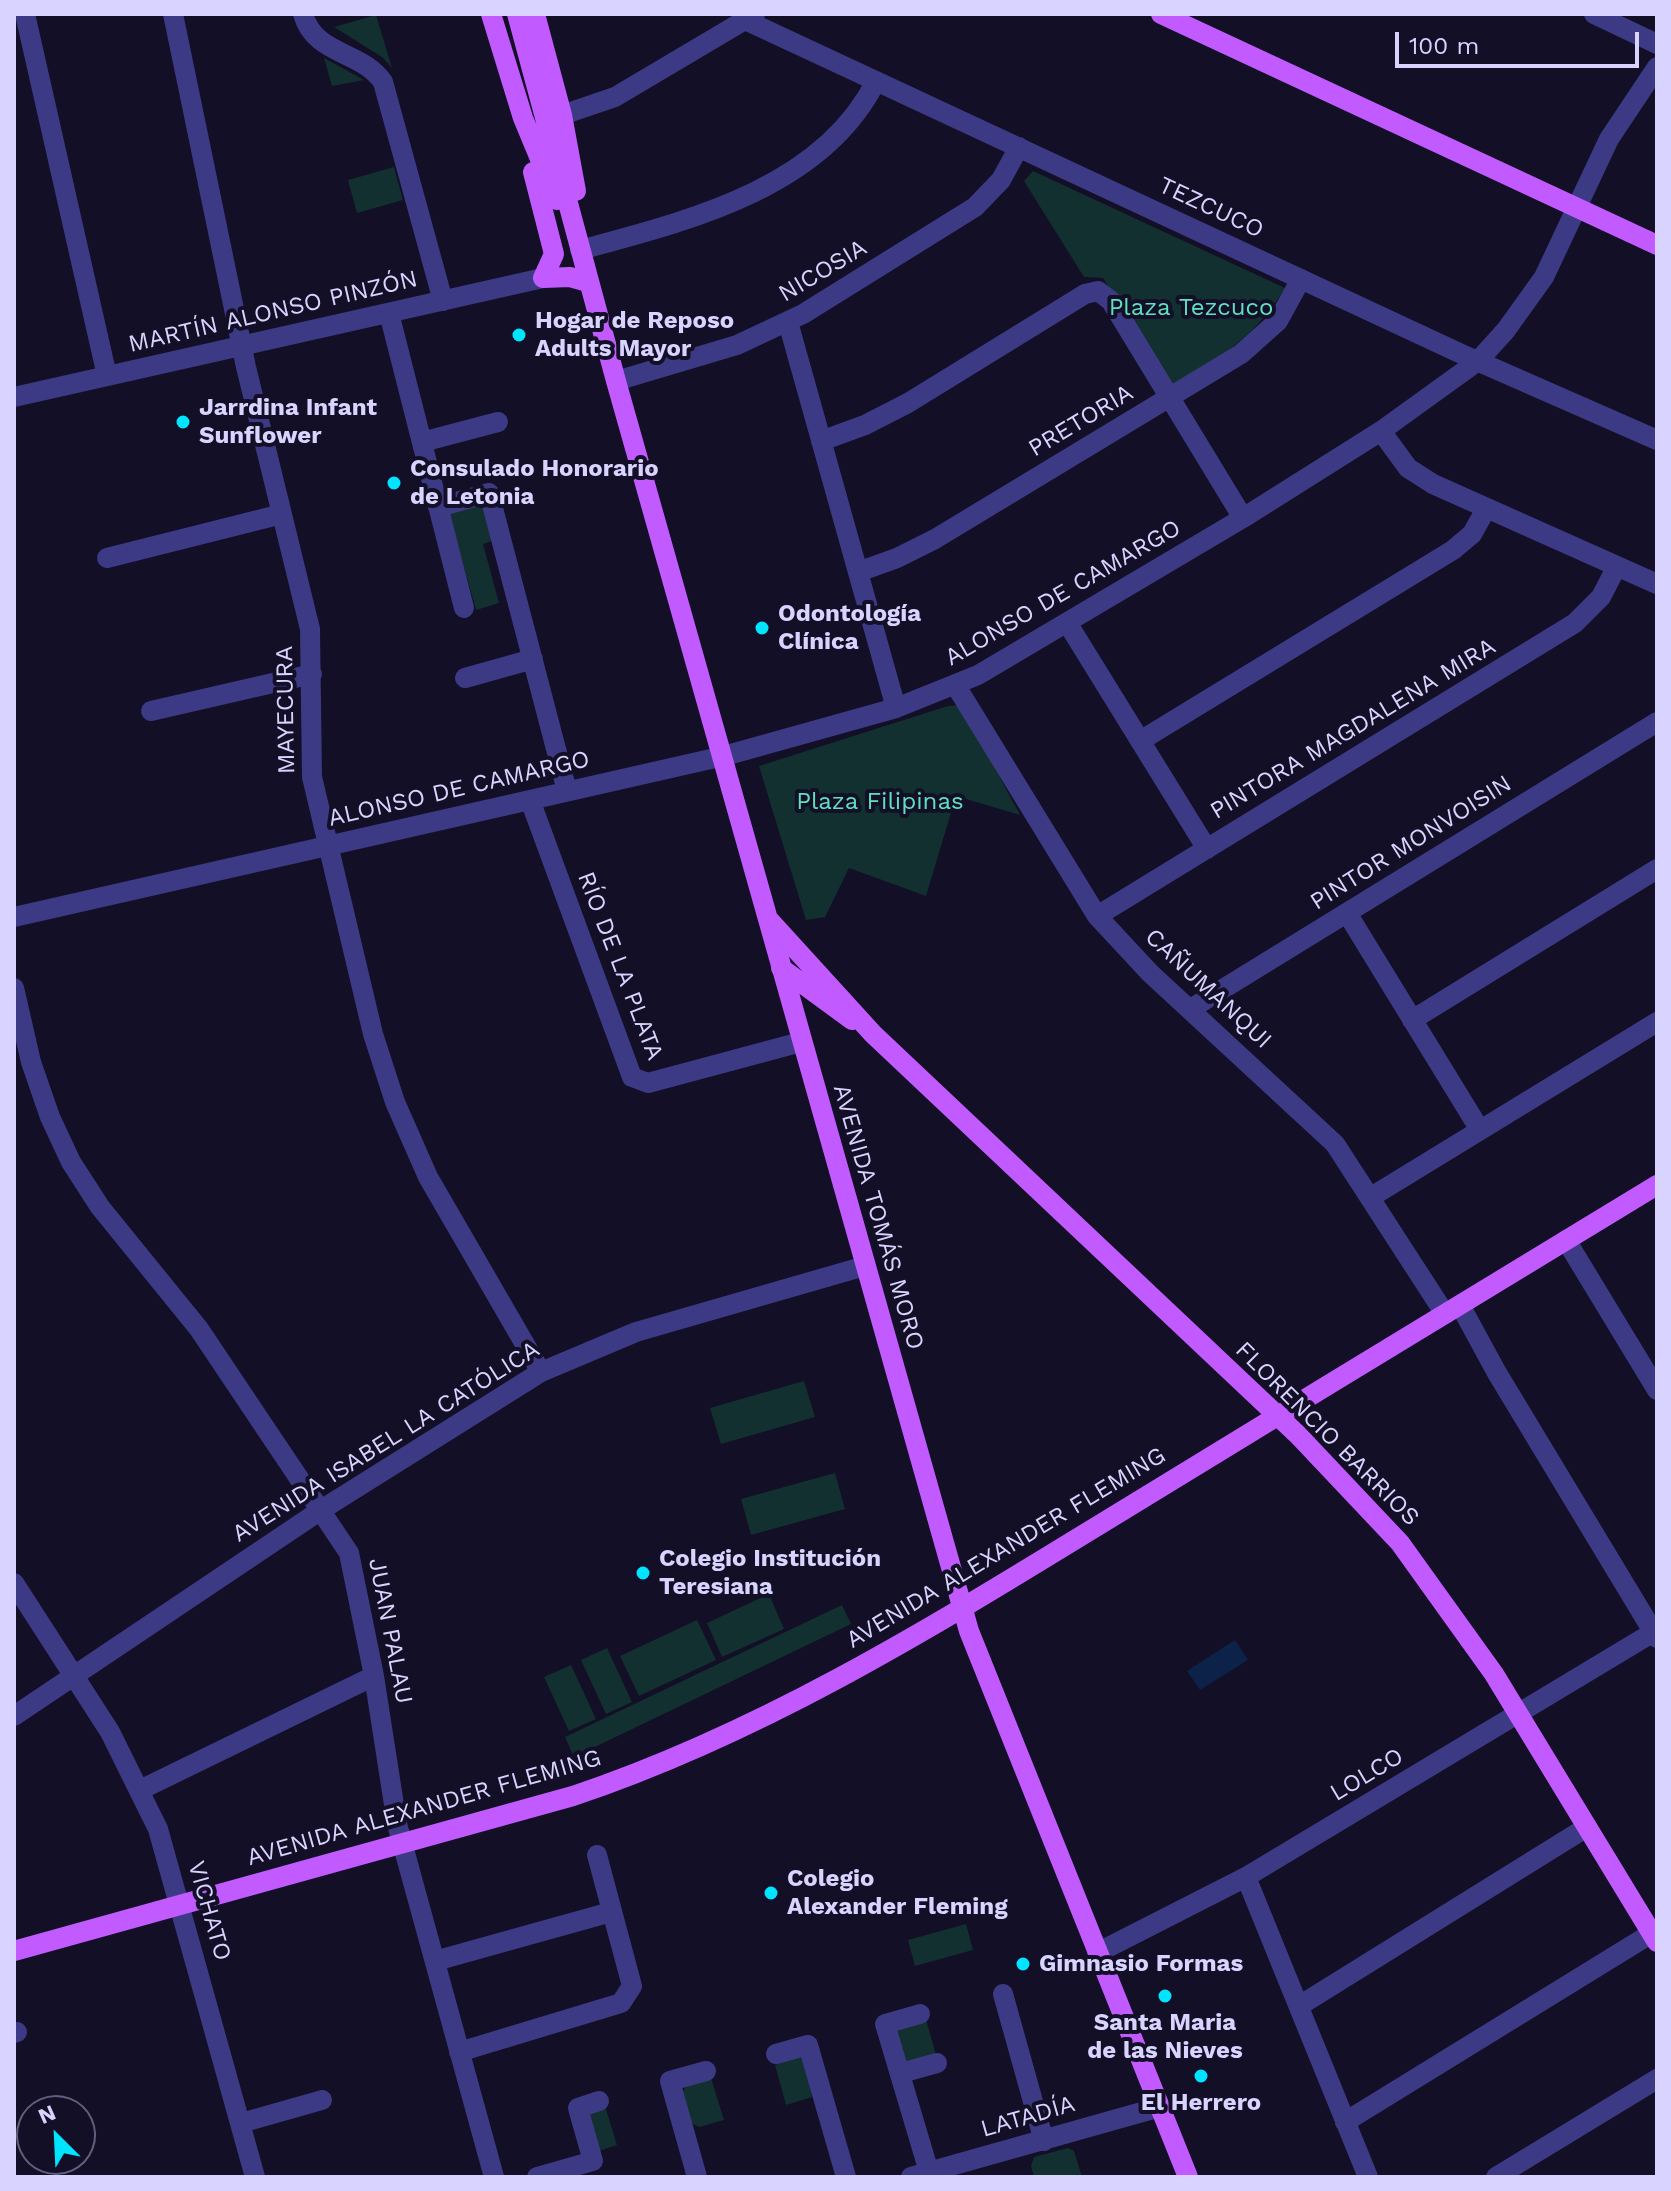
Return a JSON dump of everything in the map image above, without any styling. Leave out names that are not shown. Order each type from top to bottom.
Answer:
[{"type":"main road","name":"AVENIDA TOMÁS MORO","points":[[491,14],[523,118],[580,250]]},
{"type":"main road","name":"AVENIDA TOMÁS MORO","points":[[517,14],[588,282],[962,1607],[985,1676],[1188,2177]]},
{"type":"main road","name":"AVENIDA TOMÁS MORO","points":[[537,14],[562,115],[575,187],[580,250]]},
{"type":"main road","points":[[1161,14],[1657,245]]},
{"type":"main road","points":[[523,118],[554,254],[543,278],[570,277],[588,282]]},
{"type":"main road","name":"FLORENCIO BARRIOS","points":[[768,918],[873,1034],[1278,1416],[1400,1543],[1455,1616],[1519,1713],[1654,1937]]},
{"type":"main road","name":"FLORENCIO BARRIOS","points":[[781,968],[873,1034]]},
{"type":"main road","name":"AVENIDA ALEXANDER FLEMING","points":[[14,1951],[544,1804],[640,1773],[766,1715],[962,1607],[1657,1185]]},
{"type":"street","points":[[25,14],[107,376]]},
{"type":"street","name":"MAYECURA","points":[[173,14],[242,346],[310,629],[312,777],[371,1030],[400,1114],[440,1200],[541,1372]]},
{"type":"street","points":[[303,14],[315,39],[375,72],[383,82],[443,301]]},
{"type":"street","points":[[1594,14],[1657,44]]},
{"type":"street","points":[[562,115],[615,97],[750,17]]},
{"type":"street","name":"TEZCUCO","points":[[750,17],[876,81],[1478,361],[1657,440]]},
{"type":"street","name":"ALONSO DE CAMARGO","points":[[14,917],[724,756],[896,708],[956,686],[1068,624],[1243,518],[1381,431],[1478,361],[1506,330],[1544,277],[1616,127],[1657,67]]},
{"type":"street","points":[[580,250],[685,221],[770,181],[842,131],[876,81]]},
{"type":"street","name":"NICOSIA","points":[[616,381],[737,345],[788,322],[975,207],[1001,180],[1019,147]]},
{"type":"street","name":"MARTÍN ALONSO PINZÓN","points":[[14,397],[543,278]]},
{"type":"street","name":"PRETORIA","points":[[858,572],[897,558],[935,539],[1262,339],[1285,311],[1301,279]]},
{"type":"street","points":[[821,441],[887,414],[1085,294],[1098,291],[1108,296],[1243,518]]},
{"type":"street","points":[[389,313],[464,608]]},
{"type":"street","points":[[788,322],[896,708]]},
{"type":"street","points":[[422,442],[498,422]]},
{"type":"street","points":[[1381,431],[1401,460],[1420,477],[1657,584]]},
{"type":"street","points":[[438,507],[489,493],[567,791]]},
{"type":"street","points":[[1140,741],[1453,550],[1472,534],[1486,509]]},
{"type":"street","points":[[107,558],[282,514]]},
{"type":"street","name":"PINTORA MAGDALENA MIRA","points":[[1097,916],[1575,623],[1601,597],[1617,566]]},
{"type":"street","points":[[1068,624],[1207,849]]},
{"type":"street","points":[[465,678],[533,659]]},
{"type":"street","points":[[151,711],[312,674]]},
{"type":"street","name":"CAÑUMANQUI","points":[[956,686],[1097,916],[1150,973],[1192,1008],[1335,1144],[1497,1373],[1656,1633]]},
{"type":"street","name":"PINTOR MONVOISIN","points":[[1192,1008],[1657,722]]},
{"type":"street","name":"RÍO DE LA PLATA","points":[[530,800],[632,1077],[648,1083],[801,1042]]},
{"type":"street","points":[[1412,1020],[1657,869]]},
{"type":"street","points":[[1347,913],[1480,1130]]},
{"type":"street","name":"JUAN PALAU","points":[[14,988],[31,1062],[50,1117],[71,1162],[100,1207],[199,1329],[349,1553],[355,1572],[402,1842],[494,2177]]},
{"type":"street","points":[[1371,1197],[1657,1022]]},
{"type":"street","points":[[1566,1240],[1657,1390]]},
{"type":"street","name":"AVENIDA ISABEL LA CATÓLICA","points":[[14,1716],[321,1510],[541,1372],[636,1332],[865,1266]]},
{"type":"street","name":"VICHATO","points":[[14,1583],[75,1676],[140,1790],[158,1829],[255,2177]]},
{"type":"street","name":"LOLCO","points":[[1097,1953],[1246,1877],[1656,1633]]},
{"type":"street","points":[[140,1790],[374,1676]]},
{"type":"street","points":[[1299,2006],[1587,1827]]},
{"type":"street","points":[[459,2052],[621,2003],[629,1997],[632,1986],[597,1855]]},
{"type":"street","points":[[1246,1877],[1368,2177]]},
{"type":"street","points":[[435,1961],[611,1912]]},
{"type":"street","points":[[1345,2122],[1654,1937]]},
{"type":"street","points":[[1003,1994],[1044,2141]]},
{"type":"street","points":[[920,2014],[885,2024],[931,2174]]},
{"type":"street","points":[[776,2054],[808,2045],[846,2177]]},
{"type":"street","points":[[901,2073],[937,2063]]},
{"type":"street","points":[[697,2177],[670,2081],[706,2071]]},
{"type":"street","points":[[1496,2177],[1657,2079]]},
{"type":"street","points":[[241,2123],[322,2100]]},
{"type":"street","points":[[537,2177],[600,2159],[578,2108],[599,2101]]},
{"type":"street","name":"LATADÍA","points":[[931,2174],[1160,2107]]},
{"type":"green space","points":[[376,15],[392,68],[382,57],[334,27]]},
{"type":"green space","points":[[324,58],[364,80],[332,86]]},
{"type":"green space","points":[[394,167],[403,200],[357,213],[348,180]]},
{"type":"green space","name":"Plaza Tezcuco","points":[[1033,171],[1285,288],[1249,333],[1221,356],[1172,387],[1103,278],[1084,277],[1024,181]]},
{"type":"green space","points":[[484,504],[495,540],[483,544],[499,603],[476,610],[448,511]]},
{"type":"green space","name":"Plaza Filipinas","points":[[961,705],[1020,815],[956,796],[926,896],[849,868],[825,917],[806,920],[759,766],[948,706]]},
{"type":"green space","points":[[804,1381],[815,1417],[721,1444],[710,1408]]},
{"type":"green space","points":[[835,1473],[845,1509],[751,1535],[741,1499]]},
{"type":"green space","points":[[769,1594],[784,1629],[722,1657],[707,1623]]},
{"type":"green space","points":[[842,1605],[851,1624],[574,1757],[565,1737]]},
{"type":"green space","points":[[697,1620],[716,1660],[639,1696],[620,1656]]},
{"type":"green space","points":[[607,1648],[632,1702],[606,1714],[581,1660]]},
{"type":"green space","points":[[571,1665],[596,1719],[569,1731],[544,1677]]},
{"type":"green space","points":[[966,1924],[973,1950],[915,1966],[908,1940]]},
{"type":"green space","points":[[925,2016],[937,2058],[903,2063],[895,2030]]},
{"type":"green space","points":[[800,2057],[804,2061],[812,2097],[786,2105],[775,2065]]},
{"type":"green space","points":[[711,2078],[724,2120],[699,2127],[691,2123],[683,2092],[686,2085]]},
{"type":"green space","points":[[605,2106],[617,2145],[599,2151],[587,2118],[590,2111]]},
{"type":"green space","points":[[1068,2148],[1074,2151],[1082,2177],[1034,2177],[1031,2166],[1034,2157]]},
{"type":"water","points":[[1235,1640],[1248,1660],[1200,1690],[1187,1671]]},
{"type":"place","name":"Hogar de Reposo Adults Mayor","points":[[519,335]]},
{"type":"place","name":"Jarrdina Infant Sunflower","points":[[183,422]]},
{"type":"place","name":"Consulado Honorario de Letonia","points":[[394,483]]},
{"type":"place","name":"Odontología Clínica","points":[[762,628]]},
{"type":"place","name":"Colegio Institución Teresiana","points":[[643,1573]]},
{"type":"place","name":"Colegio Alexander Fleming","points":[[771,1893]]},
{"type":"place","name":"Gimnasio Formas","points":[[1023,1964]]},
{"type":"place","name":"Santa Maria de las Nieves","points":[[1165,1996]]},
{"type":"place","name":"El Herrero","points":[[1201,2076]]}]
